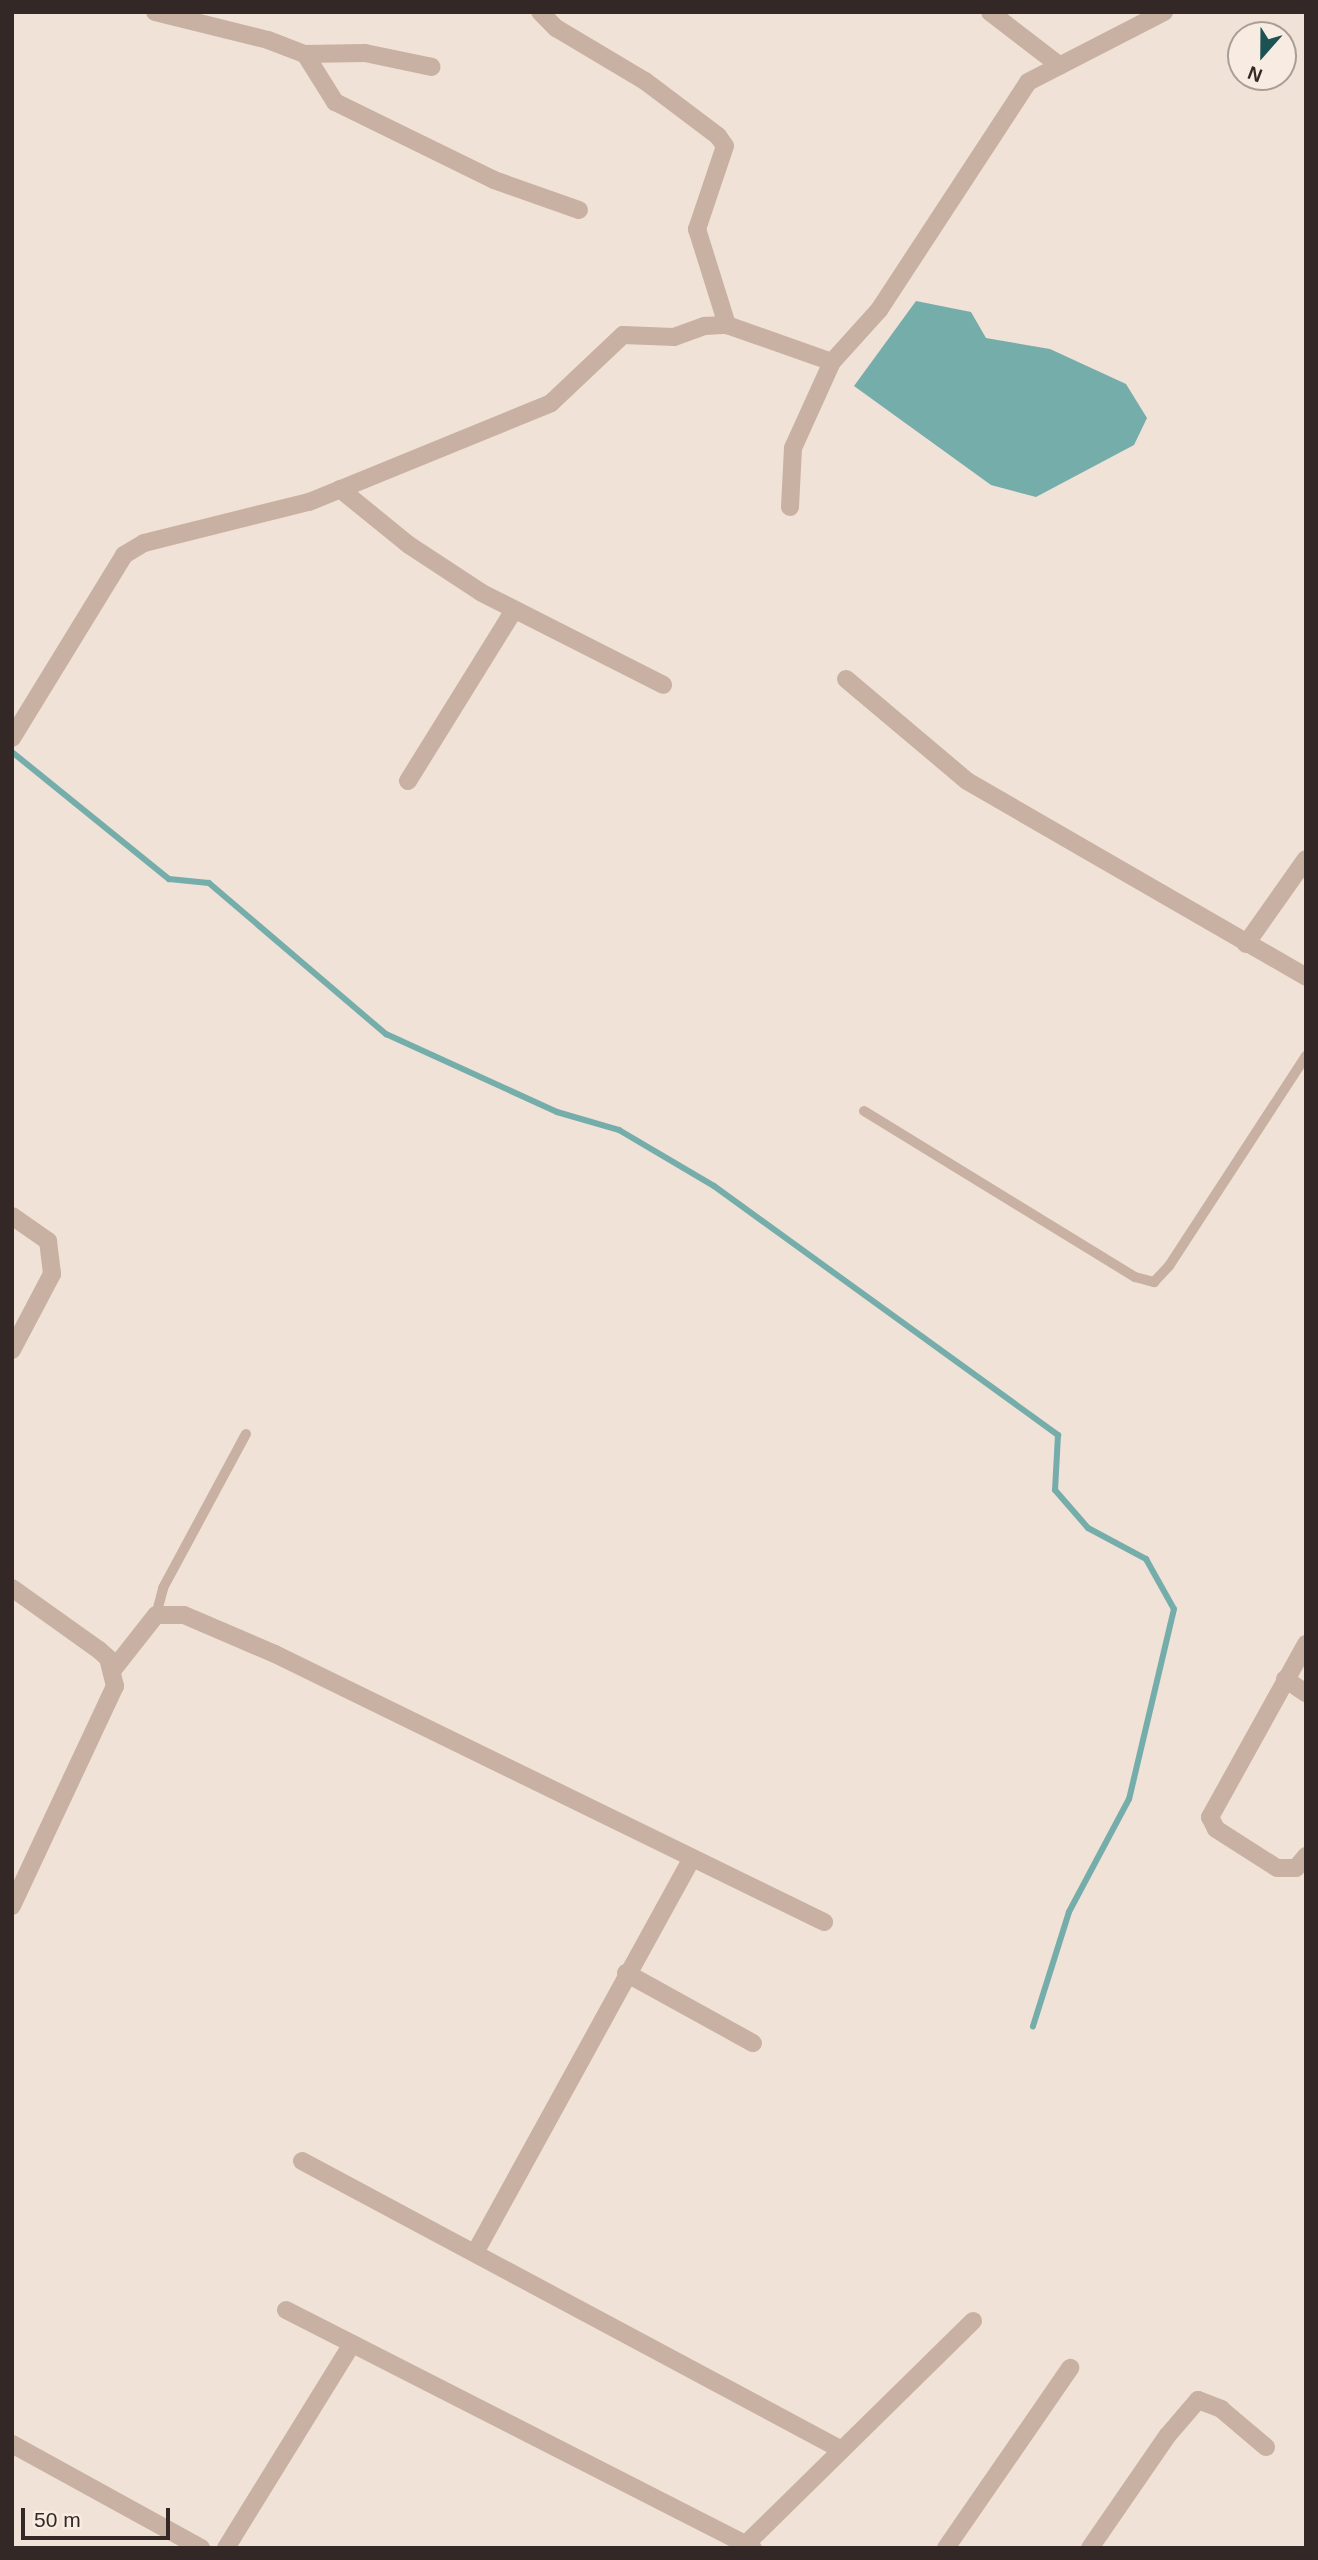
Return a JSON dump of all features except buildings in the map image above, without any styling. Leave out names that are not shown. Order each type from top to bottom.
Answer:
[{"type":"street","points":[[155,12],[268,40],[305,54],[365,53],[432,67]]},
{"type":"street","points":[[540,12],[556,28],[645,81],[718,136],[725,146],[697,229],[727,325]]},
{"type":"street","points":[[990,12],[1060,66]]},
{"type":"street","points":[[790,507],[794,486],[793,448],[832,362],[880,310],[1028,82],[1164,12]]},
{"type":"street","points":[[305,54],[335,102],[495,180],[579,210]]},
{"type":"street","points":[[14,735],[124,555],[144,543],[309,502],[551,402],[623,335],[674,337],[705,326],[727,325],[832,362]]},
{"type":"street","points":[[340,489],[409,545],[514,610],[663,685]]},
{"type":"street","points":[[408,781],[514,610]]},
{"type":"street","points":[[846,679],[967,781],[1306,977]]},
{"type":"street","points":[[1246,944],[1306,859]]},
{"type":"street","points":[[12,1216],[48,1241],[52,1275],[12,1350]]},
{"type":"street","points":[[12,1588],[99,1650],[112,1671],[113,1699],[58,1804],[15,1896]]},
{"type":"street","points":[[112,1671],[156,1615],[184,1615],[275,1654],[824,1922]]},
{"type":"street","points":[[1306,1644],[1210,1817],[1216,1829],[1277,1868],[1296,1867],[1306,1856]]},
{"type":"street","points":[[1285,1679],[1306,1693]]},
{"type":"street","points":[[476,2251],[626,1973],[692,1858]]},
{"type":"street","points":[[626,1973],[753,2043]]},
{"type":"street","points":[[302,2161],[476,2251],[842,2450]]},
{"type":"street","points":[[286,2310],[747,2547],[973,2321]]},
{"type":"street","points":[[226,2548],[352,2344]]},
{"type":"street","points":[[946,2548],[1070,2368]]},
{"type":"street","points":[[1090,2548],[1168,2435],[1198,2400],[1221,2409],[1266,2446]]},
{"type":"street","points":[[12,2444],[201,2548]]},
{"type":"lane","points":[[864,1111],[1135,1277],[1154,1282],[1169,1266],[1306,1056]]},
{"type":"lane","points":[[156,1615],[163,1588],[246,1434]]},
{"type":"water","points":[[916,301],[971,312],[986,338],[1050,349],[1126,384],[1147,418],[1134,445],[1036,497],[991,485],[854,386]]},
{"type":"waterway","points":[[12,752],[169,879],[209,883],[386,1034],[557,1112],[619,1130],[714,1186],[1058,1435],[1055,1490],[1088,1528],[1146,1559],[1174,1609],[1129,1799],[1069,1912],[1033,2026]]}]
